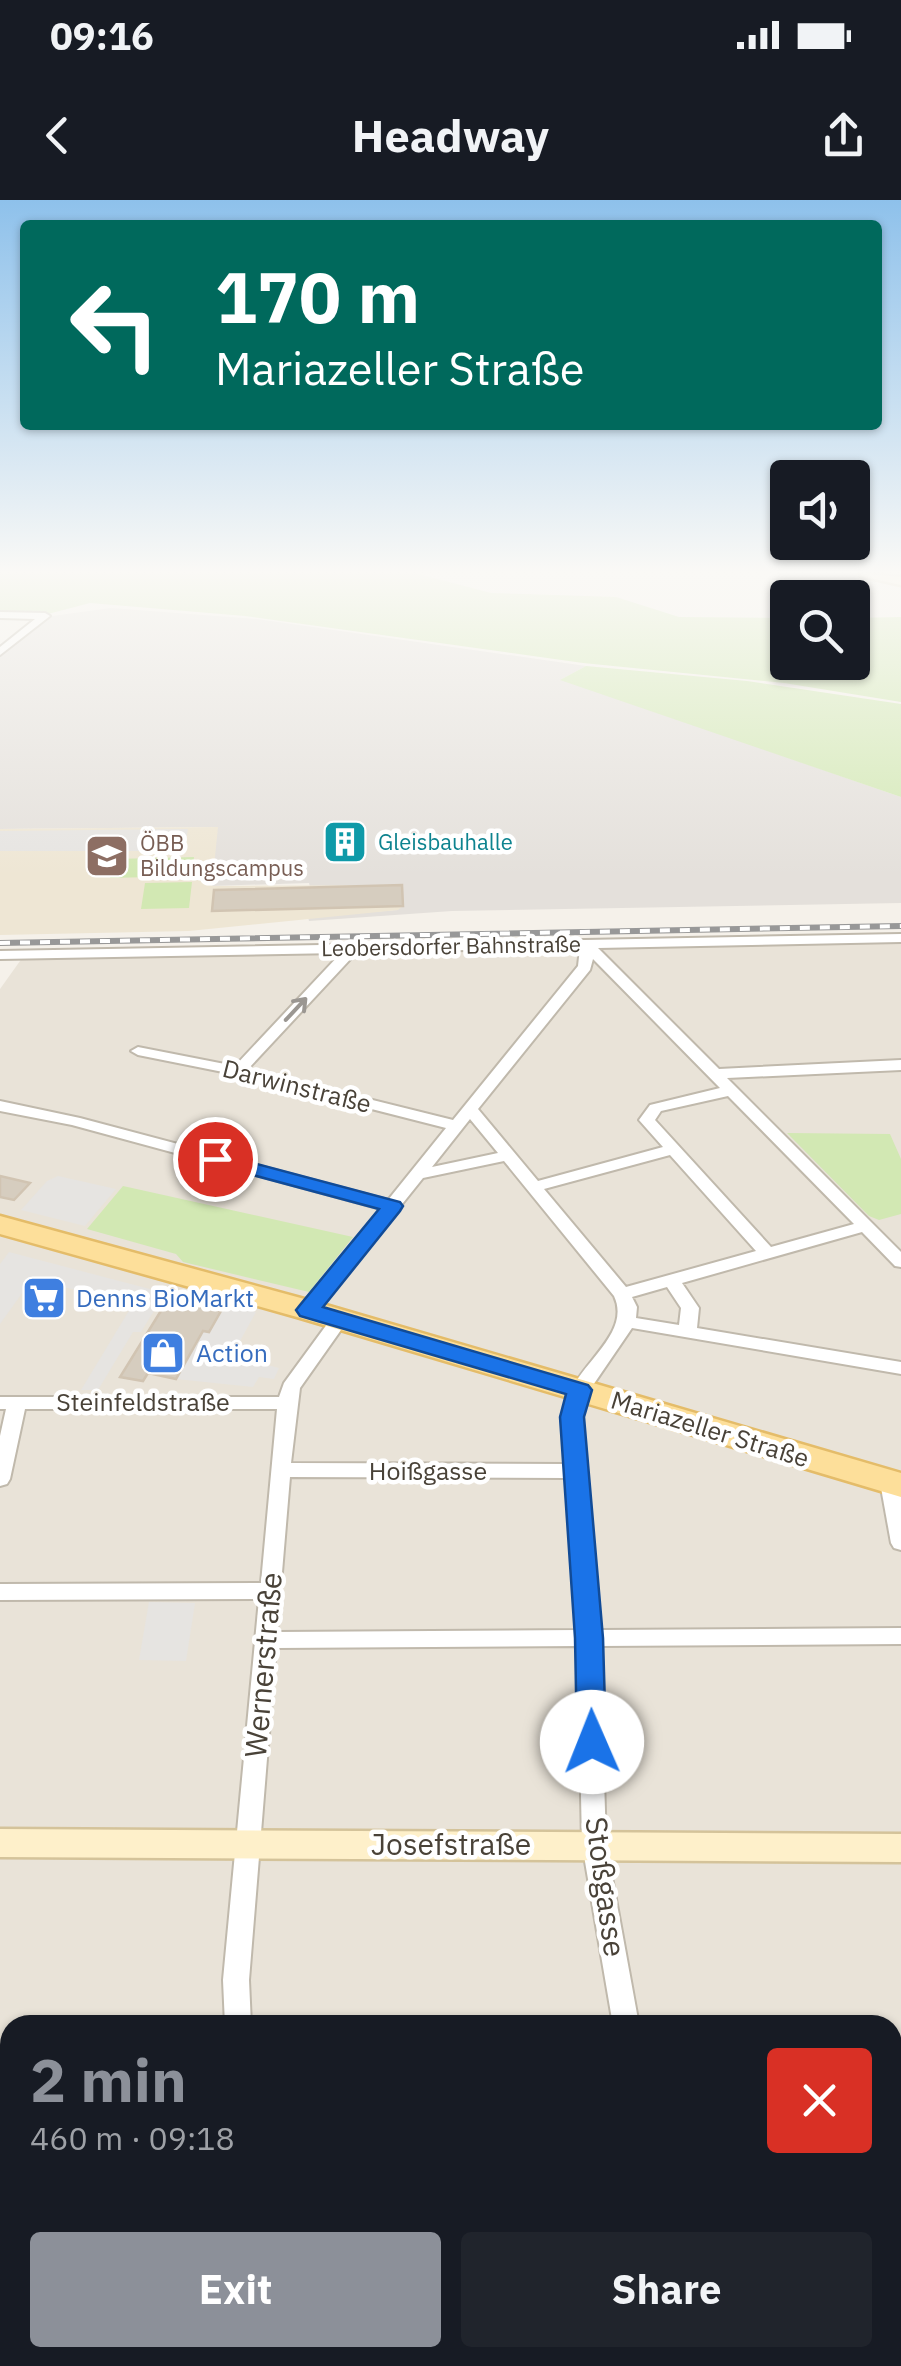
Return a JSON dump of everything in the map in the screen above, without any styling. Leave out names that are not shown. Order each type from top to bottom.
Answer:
[{"type":"main road","name":"Mariazeller Straße","points":[[0,1225],[308,1310],[895,1484]]},
{"type":"street","name":"Leobersdorfer Bahnstraße","points":[[0,955],[901,938]]},
{"type":"street","points":[[587,945],[901,1262]]},
{"type":"street","points":[[308,1310],[586,966],[587,945]]},
{"type":"street","points":[[238,1071],[353,948]]},
{"type":"street","name":"Darwinstraße","points":[[138,1051],[238,1071],[456,1126]]},
{"type":"street","points":[[716,1074],[901,1065]]},
{"type":"street","points":[[732,1090],[656,1108],[647,1120],[670,1150],[767,1253]]},
{"type":"street","points":[[0,1106],[74,1121],[392,1206]]},
{"type":"street","points":[[470,1109],[622,1294],[628,1307],[627,1322],[580,1390]]},
{"type":"street","points":[[533,1187],[670,1150]]},
{"type":"street","points":[[420,1174],[506,1156]]},
{"type":"street","points":[[622,1294],[866,1226]]},
{"type":"street","points":[[673,1282],[690,1308],[686,1332]]},
{"type":"street","name":"Wernerstraße","points":[[238,2015],[236,1980],[246,1846],[287,1403],[292,1387],[339,1320]]},
{"type":"street","points":[[627,1322],[901,1368]]},
{"type":"street","name":"Stoßgasse","points":[[580,1390],[572,1417],[589,1638],[594,1844],[624,2015]]},
{"type":"street","points":[[0,1479],[9,1402]]},
{"type":"street","name":"Steinfeldstraße","points":[[9,1402],[287,1403]]},
{"type":"street","name":"Hoißgasse","points":[[282,1470],[574,1472]]},
{"type":"street","points":[[895,1484],[901,1543]]},
{"type":"street","points":[[0,1592],[271,1592]]},
{"type":"street","points":[[268,1640],[901,1636]]},
{"type":"street","name":"Josefstraße","points":[[0,1844],[901,1848]]},
{"type":"shaded area","points":[[0,674],[571,674],[562,679],[901,797],[901,903],[452,911],[309,921],[308,917],[397,910],[310,887],[309,883],[211,886],[217,827],[0,829]]},
{"type":"shaded area","name":"ÖBB Bildungscampus","points":[[218,827],[212,886],[402,885],[403,906],[398,910],[189,931],[0,935],[0,829]]},
{"type":"shaded area","points":[[188,829],[184,851],[0,851],[0,831]]},
{"type":"shaded area","points":[[901,939],[901,2015],[0,2015],[0,989],[25,954]]},
{"type":"shaded area","points":[[58,1176],[116,1189],[85,1226],[21,1210],[47,1181]]},
{"type":"shaded area","points":[[9,1252],[165,1293],[141,1332],[133,1332],[98,1390],[81,1390],[133,1304],[39,1281],[28,1285],[0,1324],[0,1264]]},
{"type":"shaded area","points":[[226,1304],[256,1312],[235,1350],[271,1357],[267,1365],[279,1368],[274,1379],[259,1377],[253,1387],[176,1379],[203,1331],[209,1332]]},
{"type":"shaded area","points":[[149,1602],[195,1603],[186,1661],[139,1660]]},
{"type":"green space","points":[[571,674],[673,674],[901,704],[901,797],[560,680]]},
{"type":"green space","points":[[694,674],[770,674],[770,680],[870,680],[870,674],[901,674],[901,702],[784,683]]},
{"type":"green space","points":[[194,857],[192,876],[110,878],[114,859]]},
{"type":"green space","points":[[192,882],[189,908],[141,909],[145,883]]},
{"type":"green space","points":[[787,1133],[890,1134],[901,1159],[901,1214],[879,1220],[869,1216]]},
{"type":"green space","points":[[123,1186],[353,1237],[309,1292],[183,1262],[176,1254],[87,1229]]},
{"type":"building","points":[[402,885],[403,906],[212,911],[214,890]]},
{"type":"building","points":[[0,1176],[30,1183],[14,1200],[0,1197]]},
{"type":"building","name":"Action","points":[[167,1301],[221,1311],[209,1332],[203,1331],[176,1379],[148,1373],[143,1381],[120,1377]]},
{"type":"railway","points":[[0,943],[901,926]]},
{"type":"place","name":"Gleisbauhalle","points":[[345,842]]},
{"type":"place","name":"ÖBB Bildungscampus","points":[[107,856]]},
{"type":"place","name":"Denns BioMarkt","points":[[44,1298]]},
{"type":"place","name":"Action","points":[[163,1353]]},
{"type":"route","points":[[215,1159],[392,1206],[308,1310],[580,1390],[572,1417],[589,1638],[592,1742]]}]
